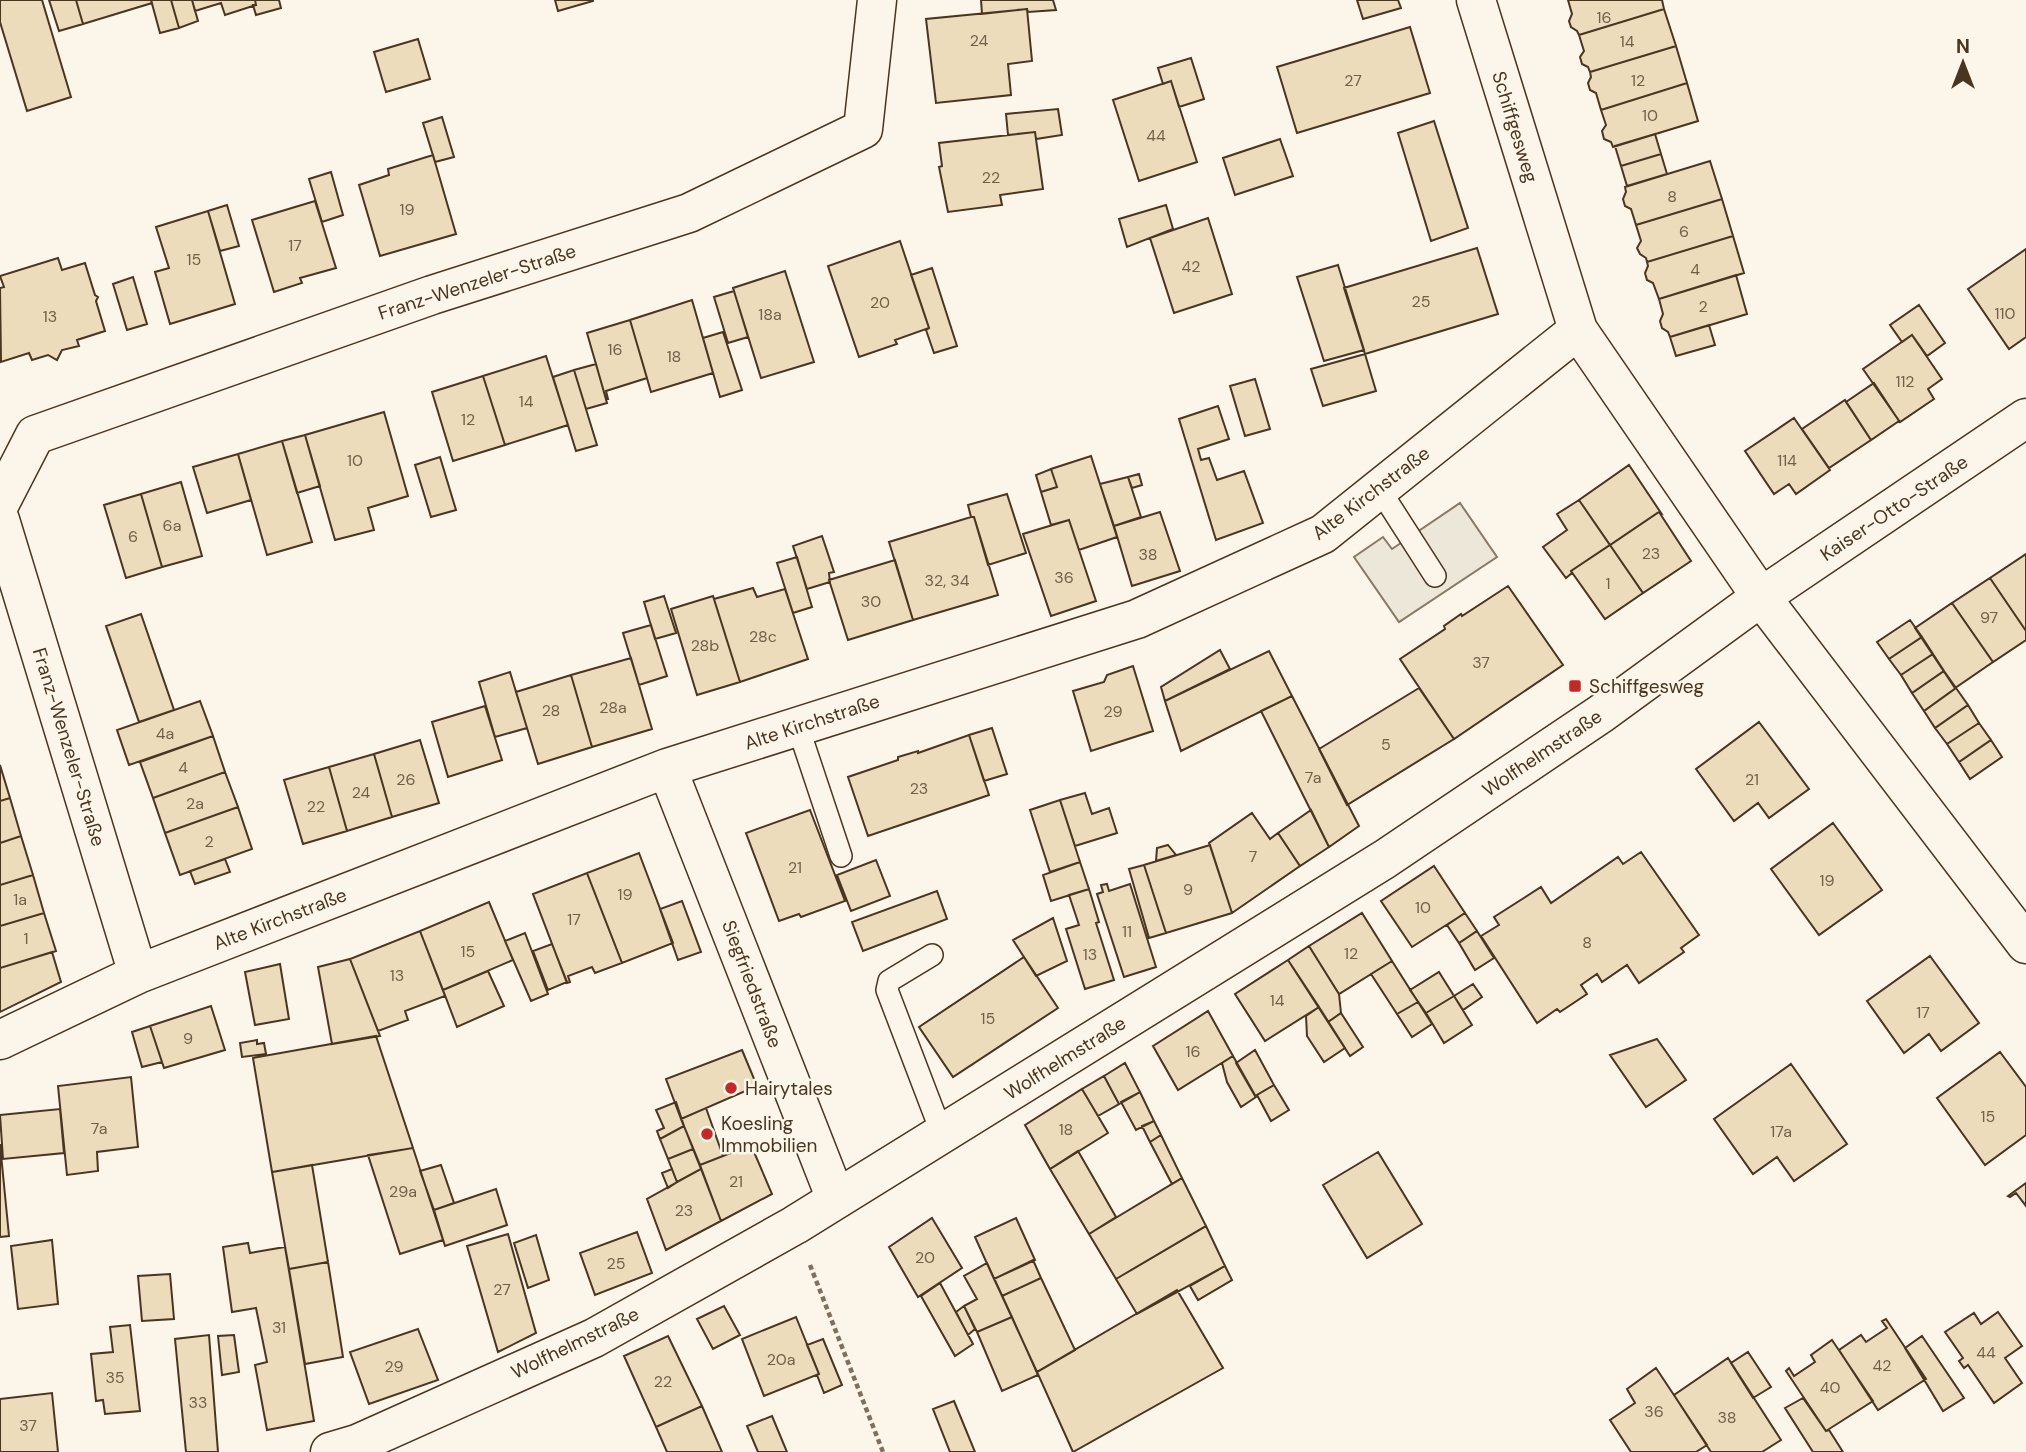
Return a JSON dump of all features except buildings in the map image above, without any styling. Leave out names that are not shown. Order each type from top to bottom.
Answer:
[{"type":"street","name":"Franz-Wenzeler-Straße","points":[[0,503],[35,435],[432,295],[689,213],[863,129],[877,0]]},
{"type":"street","name":"Schiffgesweg","points":[[1476,0],[1578,330],[1761,597],[2026,944]]},
{"type":"street","name":"Alte Kirchstraße","points":[[0,1040],[138,974],[667,768],[1137,620],[1323,534],[1578,330]]},
{"type":"street","name":"Kaiser-Otto-Straße","points":[[1761,597],[2026,418]]},
{"type":"street","name":"Franz-Wenzeler-Straße","points":[[0,520],[138,974]]},
{"type":"street","name":"Wolfhelmstraße","points":[[330,1452],[357,1444],[594,1338],[795,1225],[1385,859],[1602,713],[1761,597]]},
{"type":"street","name":"Siegfriedstraße","points":[[667,768],[836,1199]]},
{"type":"lane","points":[[1378,490],[1435,576]]},
{"type":"lane","points":[[798,727],[841,856]]},
{"type":"lane","points":[[932,955],[889,981],[887,990],[942,1134]]},
{"type":"path","points":[[795,1225],[883,1452]]},
{"type":"shaded area","points":[[1460,503],[1497,557],[1399,622],[1354,557],[1383,537],[1392,549]]},
{"type":"place","name":"Schiffgesweg","points":[[1575,686]]},
{"type":"place","name":"Hairytales","points":[[731,1088]]},
{"type":"place","name":"Koesling Immobilien","points":[[707,1134]]}]
